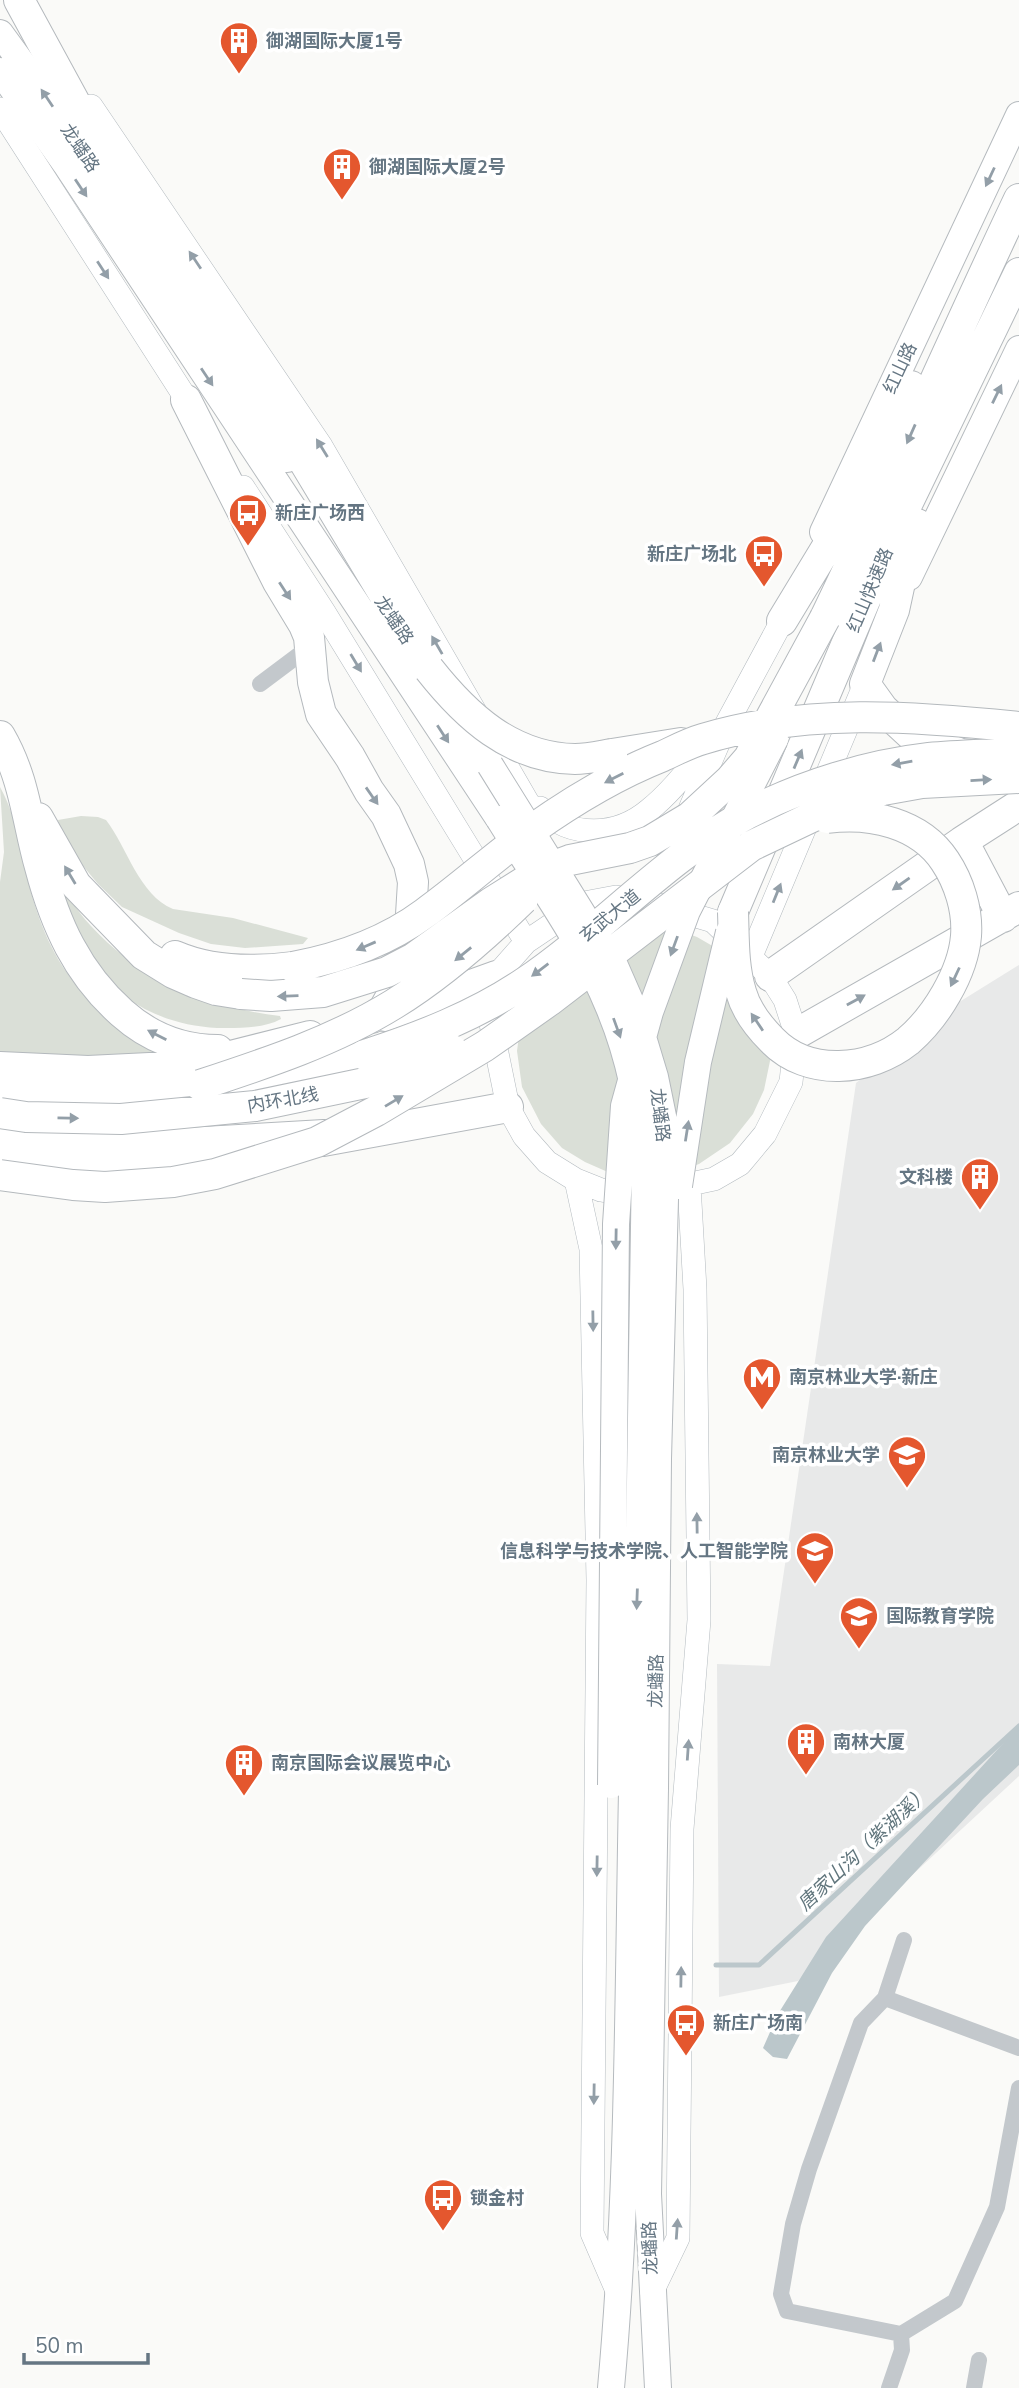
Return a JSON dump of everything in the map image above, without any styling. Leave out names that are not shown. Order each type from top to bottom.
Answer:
[{"type":"highway","points":[[21,0],[105,158],[247,367],[429,669],[463,710],[475,720],[513,745],[532,753],[575,759],[699,740],[741,728],[838,717],[902,717],[1019,727]]},
{"type":"highway","name":"红山快速路","points":[[733,912],[996,244],[1019,199]]},
{"type":"highway","points":[[782,621],[853,505],[916,376],[996,244]]},
{"type":"highway","points":[[1019,274],[985,364],[906,550],[894,610],[865,684],[883,709],[910,734],[961,754],[1019,755]]},
{"type":"highway","name":"红山快速路","points":[[236,982],[271,996],[323,992],[387,972],[414,958],[492,902],[543,870],[570,860],[630,848],[650,841],[690,817],[705,804],[749,758],[825,618],[887,517],[1019,274]]},
{"type":"highway","points":[[186,400],[278,582],[304,625],[309,637],[315,697],[321,714],[386,815],[409,864],[413,882],[412,915],[394,991],[384,1009],[357,1026]]},
{"type":"highway","points":[[0,736],[10,754],[24,793],[39,866],[57,920],[80,968],[97,989],[135,1024],[177,1045],[194,1050],[246,1051]]},
{"type":"highway","points":[[24,793],[76,885],[144,955],[173,973],[216,990],[264,971],[315,963],[379,941],[424,914],[512,844],[576,800],[628,771],[699,740]]},
{"type":"highway","name":"玄武大道","points":[[201,1086],[281,1075],[365,1055],[411,1040],[486,1006],[524,983],[706,840],[747,814],[809,788],[871,769],[928,758],[1019,755]]},
{"type":"highway","name":"玄武大道","points":[[549,1001],[740,854],[797,822],[883,790],[922,783],[1019,778]]},
{"type":"highway","points":[[760,966],[1019,805]]},
{"type":"highway","points":[[733,912],[735,964],[741,994],[758,1026],[783,1052],[805,1061],[829,1066],[849,1066],[882,1057],[908,1040],[946,995],[964,951],[967,933],[964,908],[950,868],[932,843],[907,828],[867,817],[837,817],[797,822]]},
{"type":"highway","points":[[796,1034],[1011,912],[962,841]]},
{"type":"highway","points":[[0,1067],[88,1071],[191,1066],[357,1026],[427,983],[474,945],[523,899],[543,870]]},
{"type":"highway","points":[[0,1088],[115,1093],[155,1092],[201,1086],[496,976]]},
{"type":"highway","points":[[0,1175],[73,1185],[139,1185],[198,1178],[291,1152],[317,1142],[376,1111],[475,1052],[549,1001]]},
{"type":"highway","name":"内环北线","points":[[0,1113],[26,1117],[121,1119],[255,1107],[365,1083],[460,1046],[549,1001]]},
{"type":"highway","points":[[0,1157],[72,1170],[135,1169],[374,1133],[508,1107]]},
{"type":"highway","points":[[0,1136],[133,1146],[374,1133]]},
{"type":"main road","name":"龙蟠路","points":[[21,0],[321,446],[521,789]]},
{"type":"main road","name":"龙蟠路","points":[[0,33],[43,92],[483,754],[588,918],[615,966],[636,1014],[655,1077],[664,1121],[666,1162],[658,1459],[649,2217],[658,2388]]},
{"type":"main road","name":"龙蟠路","points":[[0,71],[67,166],[499,819],[582,952],[609,1006],[625,1049],[639,1110],[645,1163],[639,1548],[622,2217],[611,2388]]},
{"type":"main road","points":[[0,109],[324,612],[526,942]]},
{"type":"main road","name":"红山路","points":[[782,621],[1019,115]]},
{"type":"main road","points":[[894,610],[1019,349]]},
{"type":"main road","points":[[597,1817],[611,1785],[617,1224],[624,1106],[650,1012],[687,911],[794,701],[825,618]]},
{"type":"main road","points":[[649,902],[727,723],[782,621]]},
{"type":"main road","points":[[760,966],[865,684]]},
{"type":"main road","points":[[521,789],[548,816],[569,829],[594,832],[624,824],[648,812],[727,723]]},
{"type":"main road","points":[[521,789],[584,903]]},
{"type":"main road","points":[[616,897],[649,902],[713,921],[760,966],[786,1000],[796,1034],[791,1082],[765,1134],[740,1164],[714,1180],[634,1196],[601,1190],[576,1180],[547,1161],[524,1136],[508,1107],[490,1019],[496,976],[526,942],[584,903],[616,897]]},
{"type":"main road","points":[[682,1829],[668,1786],[667,1588],[671,1266],[679,1179],[698,1062],[733,912]]},
{"type":"main road","points":[[576,1180],[591,1249],[598,1580],[592,2233],[619,2296]]},
{"type":"main road","points":[[652,2292],[678,2238],[682,1829],[698,1620],[695,1289],[690,1185]]},
{"type":"street","points":[[260,684],[300,654]]},
{"type":"street","points":[[904,1940],[885,1998],[861,2022],[808,2169],[793,2224],[781,2294],[787,2311],[901,2333],[955,2301],[997,2207],[1019,2088]]},
{"type":"street","points":[[885,1998],[1019,2048]]},
{"type":"street","points":[[889,2388],[902,2350],[901,2333]]},
{"type":"street","points":[[974,2388],[979,2360]]},
{"type":"shaded area","points":[[0,787],[14,822],[37,912],[62,966],[88,998],[154,1051],[151,1054],[102,1058],[0,1053],[0,882],[4,852]]},
{"type":"shaded area","points":[[81,816],[106,820],[142,882],[161,902],[173,909],[233,918],[308,938],[303,944],[245,948],[211,944],[179,933],[122,907],[79,861],[59,826],[58,820]]},
{"type":"shaded area","points":[[51,868],[85,919],[110,945],[153,976],[202,998],[280,1016],[281,1019],[250,1027],[198,1026],[163,1017],[132,1001],[105,978],[91,959]]},
{"type":"shaded area","points":[[646,925],[673,928],[716,948],[767,1023],[770,1061],[764,1090],[753,1114],[730,1143],[699,1164],[669,1175],[610,1173],[562,1148],[541,1124],[522,1087],[517,1051],[522,1013],[619,927]]},
{"type":"shaded area","name":"南京林业大学","points":[[1019,965],[1019,1776],[798,1981],[719,1997],[717,1664],[770,1666],[856,1083],[956,1004]]},
{"type":"shaded area","points":[[1019,1726],[1019,1765],[983,1799],[865,1926],[832,1973],[787,2059],[773,2057],[763,2048],[778,2014],[826,1937]]},
{"type":"waterway","name":"唐家山沟（紫湖溪）","points":[[716,1965],[759,1965],[1019,1726]]},
{"type":"place","name":"御湖国际大厦1号","points":[[239,75]]},
{"type":"place","name":"御湖国际大厦2号","points":[[342,201]]},
{"type":"place","name":"新庄广场西","points":[[248,547]]},
{"type":"place","name":"新庄广场北","points":[[764,588]]},
{"type":"place","name":"文科楼","points":[[980,1211]]},
{"type":"place","name":"南京林业大学·新庄","points":[[762,1411]]},
{"type":"place","name":"南京林业大学","points":[[907,1489]]},
{"type":"place","name":"信息科学与技术学院、人工智能学院","points":[[815,1585]]},
{"type":"place","name":"国际教育学院","points":[[859,1650]]},
{"type":"place","name":"南林大厦","points":[[806,1776]]},
{"type":"place","name":"南京国际会议展览中心","points":[[244,1797]]},
{"type":"place","name":"新庄广场南","points":[[686,2057]]},
{"type":"place","name":"锁金村","points":[[443,2232]]}]
